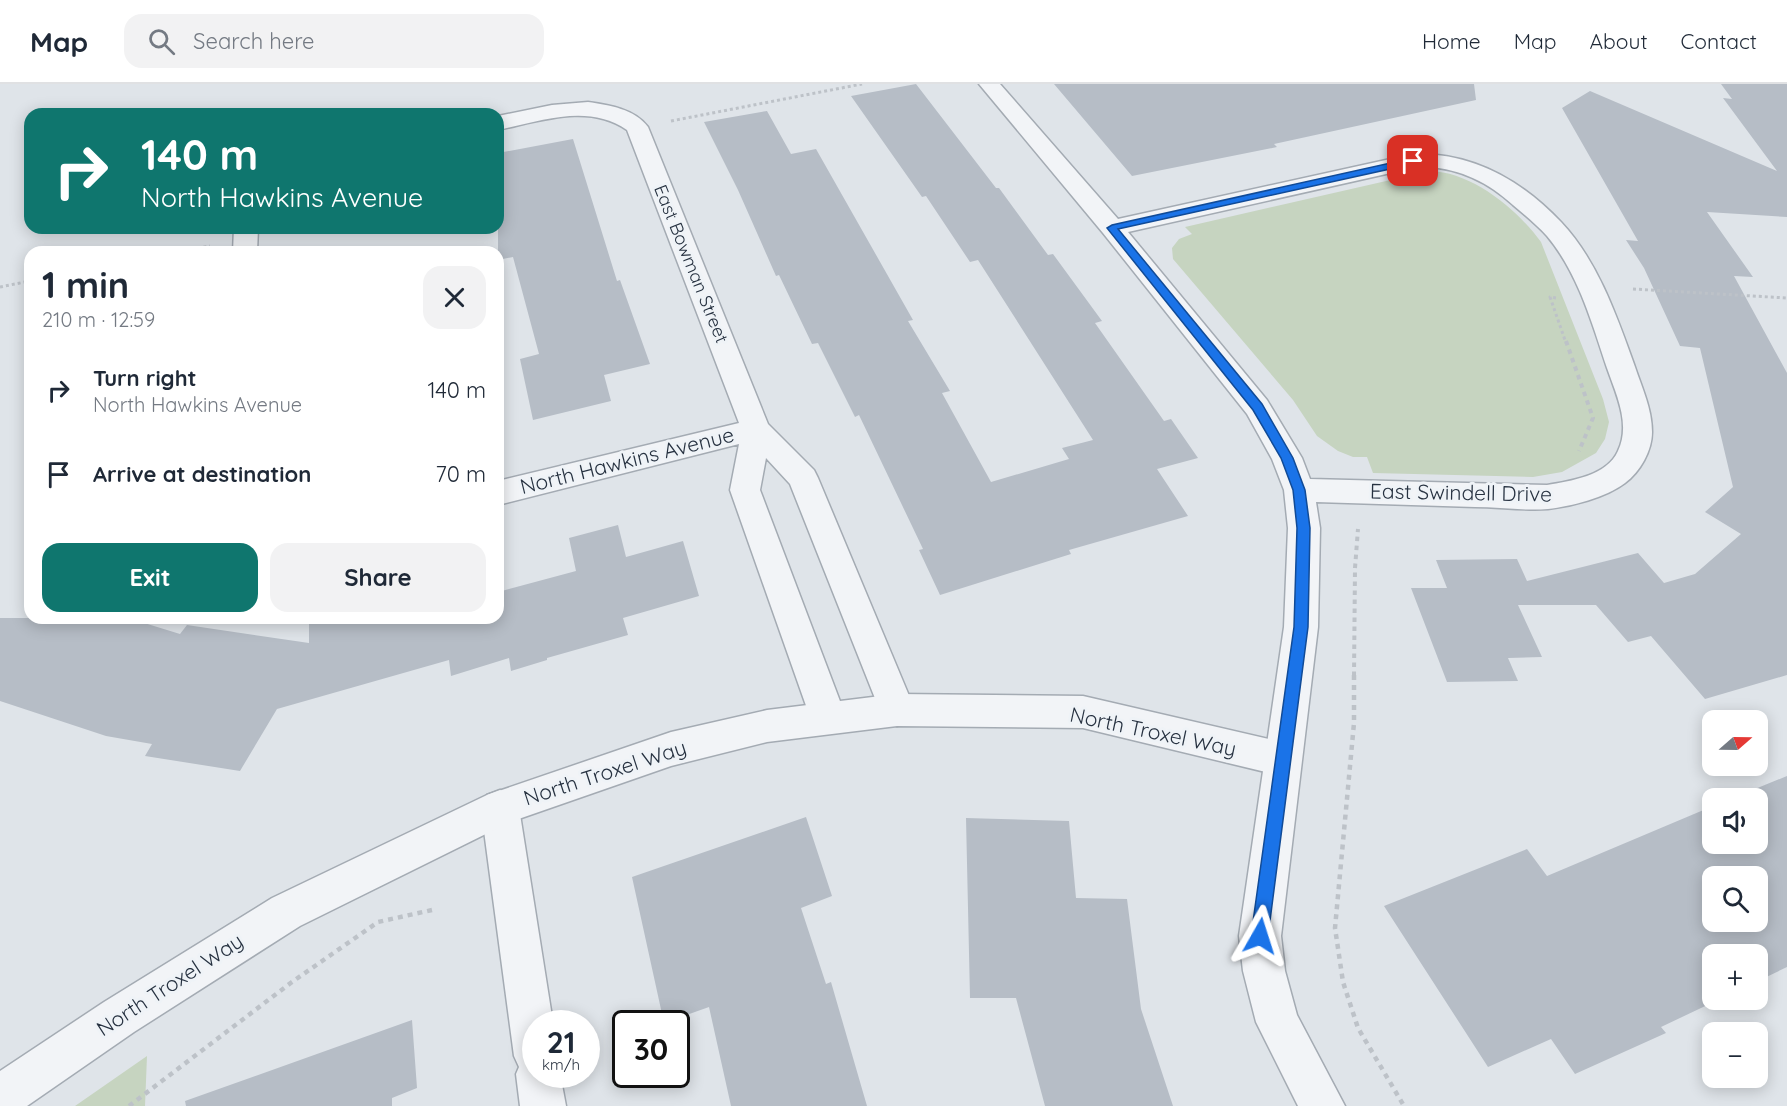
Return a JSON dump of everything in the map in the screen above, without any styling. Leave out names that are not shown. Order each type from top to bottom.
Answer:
[{"type":"street","points":[[989,84],[1112,228],[1257,407],[1287,458],[1299,490],[1304,528],[1301,627],[1260,936],[1264,971],[1278,1022],[1322,1106]]},
{"type":"street","name":"East Bowman Street","points":[[504,122],[571,110],[610,111],[627,118],[637,127],[756,429],[804,478],[897,710]]},
{"type":"street","name":"East Swindell Drive","points":[[1112,228],[1413,161],[1450,162],[1484,172],[1498,180],[1559,235],[1592,293],[1637,414],[1640,434],[1634,455],[1609,480],[1578,492],[1547,497],[1299,490]]},
{"type":"street","points":[[756,429],[746,490],[828,717]]},
{"type":"street","name":"North Hawkins Avenue","points":[[504,492],[756,429]]},
{"type":"street","name":"North Troxel Way","points":[[0,1098],[119,1017],[286,912],[500,808],[670,749],[767,726],[897,710],[1083,712],[1282,759]]},
{"type":"street","points":[[500,808],[529,1010]]},
{"type":"street","points":[[540,1088],[543,1106]]},
{"type":"path","points":[[667,121],[862,84]]},
{"type":"path","points":[[0,287],[24,282]]},
{"type":"path","points":[[1626,289],[1787,298]]},
{"type":"path","points":[[1561,298],[1550,297],[1593,418],[1579,452],[1570,454]]},
{"type":"path","points":[[1356,519],[1358,531],[1355,568],[1354,723],[1335,928],[1343,982],[1358,1028],[1404,1106]]},
{"type":"path","points":[[129,1106],[292,982],[378,922],[432,910]]},
{"type":"green space","points":[[1430,171],[1462,178],[1492,194],[1519,217],[1541,242],[1603,399],[1609,422],[1605,439],[1596,453],[1562,472],[1533,477],[1373,473],[1367,457],[1353,457],[1338,451],[1317,436],[1293,400],[1173,259],[1172,248],[1179,239],[1192,234],[1185,227]]},
{"type":"green space","points":[[147,1056],[145,1106],[75,1106]]},
{"type":"building","points":[[916,84],[996,188],[999,188],[1048,255],[1053,254],[1102,321],[1095,323],[1164,421],[1171,419],[1198,458],[1157,469],[1188,516],[1069,550],[1071,554],[940,595],[919,550],[923,549],[859,415],[855,417],[818,343],[812,344],[779,275],[776,276],[738,190],[704,122],[767,111],[791,154],[816,149],[913,320],[908,321],[950,391],[942,393],[991,482],[1069,459],[1062,448],[1093,440],[978,260],[970,262],[926,196],[922,197],[851,96]]},
{"type":"building","points":[[1054,84],[1474,84],[1476,100],[1274,144],[1277,147],[1132,176]]},
{"type":"building","points":[[1721,84],[1787,84],[1787,217],[1707,212],[1753,277],[1734,276],[1787,373],[1787,675],[1705,699],[1651,636],[1628,642],[1596,605],[1518,605],[1542,657],[1508,658],[1518,681],[1447,682],[1411,588],[1447,588],[1436,560],[1517,559],[1527,581],[1638,553],[1664,583],[1695,574],[1741,534],[1705,512],[1733,487],[1700,348],[1680,346],[1644,268],[1626,240],[1638,241],[1562,108],[1590,91],[1777,171],[1723,98],[1732,99]]},
{"type":"building","points":[[573,139],[617,281],[620,280],[650,364],[604,375],[611,401],[533,420],[520,359],[539,354],[513,257],[504,259],[504,246],[498,246],[498,234],[504,234],[504,152]]},
{"type":"building","points":[[618,525],[626,557],[683,541],[699,596],[623,618],[628,635],[547,658],[547,660],[511,671],[509,658],[451,676],[449,660],[277,709],[240,771],[145,756],[152,744],[106,736],[0,701],[0,618],[24,618],[24,624],[148,624],[180,634],[187,625],[309,643],[309,624],[504,624],[504,590],[576,571],[569,538]]},
{"type":"building","points":[[1787,776],[1787,967],[1768,976],[1768,944],[1702,944],[1702,1008],[1661,1027],[1666,1033],[1575,1074],[1551,1039],[1488,1067],[1384,906],[1527,849],[1547,876],[1702,811],[1702,854],[1768,854],[1768,788],[1758,788]]},
{"type":"building","points":[[806,817],[832,896],[801,908],[826,984],[831,982],[867,1106],[731,1106],[709,1007],[690,1014],[690,1010],[661,1010],[632,877]]},
{"type":"building","points":[[966,818],[1069,821],[1076,898],[1127,899],[1141,1009],[1173,1106],[1045,1106],[1016,998],[970,998]]},
{"type":"building","points":[[412,1020],[417,1088],[392,1098],[392,1106],[186,1106],[185,1101]]},
{"type":"route","points":[[1260,936],[1301,627],[1304,528],[1299,490],[1287,458],[1257,407],[1112,228],[1413,161]]}]
